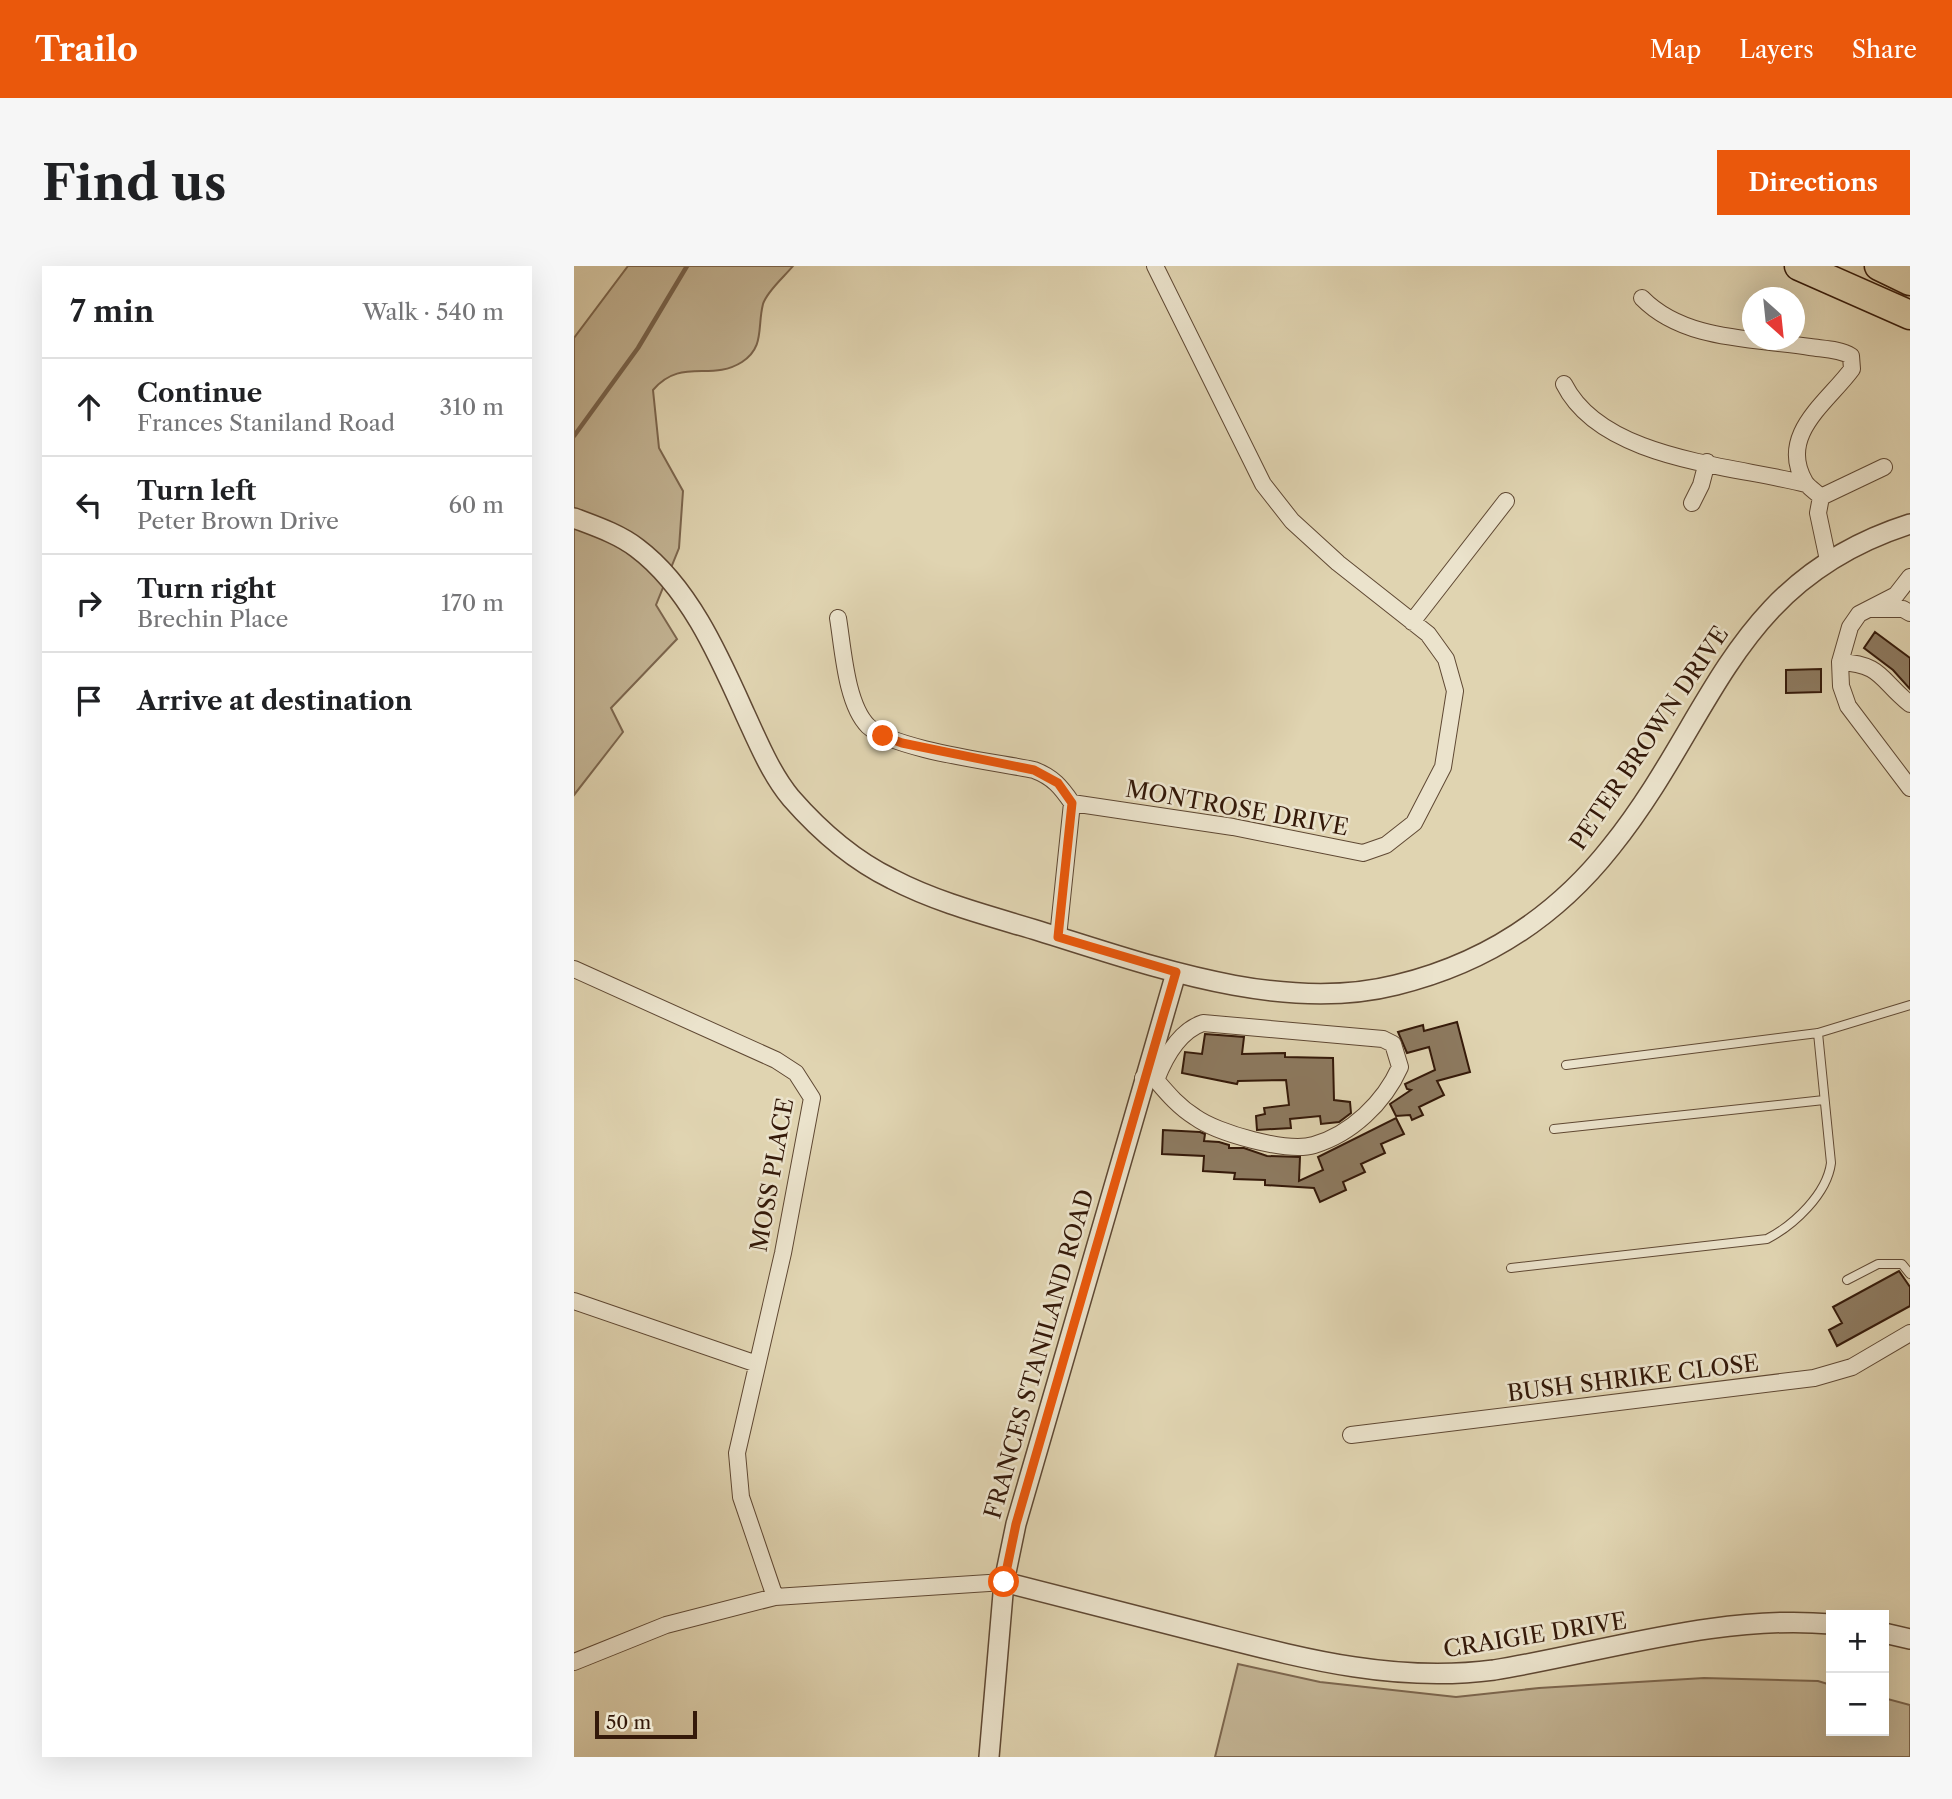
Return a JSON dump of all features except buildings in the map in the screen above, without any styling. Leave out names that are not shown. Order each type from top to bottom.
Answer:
[{"type":"highway","points":[[1799,266],[1910,315]]},
{"type":"highway","points":[[1879,266],[1910,281]]},
{"type":"street","name":"MONTROSE DRIVE","points":[[1072,803],[1233,827],[1363,853],[1386,845],[1415,823],[1443,767],[1455,691],[1452,674],[1439,646],[1338,563],[1278,506],[1263,484],[1230,420],[1155,266]]},
{"type":"street","points":[[1642,298],[1655,311],[1674,322],[1738,339],[1793,345],[1851,356],[1852,369],[1810,416],[1798,440],[1799,467],[1806,484],[1821,497]]},
{"type":"street","points":[[1564,384],[1573,401],[1588,417],[1611,433],[1707,463],[1806,484]]},
{"type":"street","points":[[1692,503],[1701,485],[1707,463]]},
{"type":"street","points":[[1821,497],[1884,467]]},
{"type":"street","points":[[1821,497],[1818,513],[1829,560]]},
{"type":"street","points":[[1412,622],[1506,501]]},
{"type":"street","name":"PETER BROWN DRIVE","points":[[574,518],[635,547],[662,571],[699,621],[764,754],[788,795],[845,851],[890,879],[952,904],[1176,972],[1287,992],[1335,995],[1381,989],[1426,978],[1503,945],[1567,895],[1612,847],[1735,651],[1758,623],[1829,560],[1872,536],[1910,524]]},
{"type":"street","points":[[1910,578],[1896,595],[1859,614],[1850,627],[1840,662],[1841,686],[1848,706],[1910,788]]},
{"type":"street","points":[[1868,608],[1903,609],[1910,613]]},
{"type":"street","points":[[838,618],[849,685],[868,725],[902,743],[1034,770],[1058,783],[1072,803],[1058,937]]},
{"type":"street","points":[[1840,662],[1864,663],[1910,704]]},
{"type":"street","name":"MOSS PLACE","points":[[574,969],[776,1060],[796,1073],[809,1089],[812,1107],[757,1364],[741,1424],[737,1453],[738,1480],[775,1597]]},
{"type":"street","name":"FRANCES STANILAND ROAD","points":[[989,1757],[1004,1582],[1016,1524],[1149,1079],[1176,972]]},
{"type":"street","points":[[1203,1023],[1383,1039],[1393,1044],[1400,1068],[1383,1097],[1368,1112],[1337,1135],[1312,1146],[1279,1145],[1226,1132],[1197,1119],[1149,1079],[1177,1042],[1194,1026],[1203,1023]]},
{"type":"street","points":[[574,1301],[757,1364]]},
{"type":"street","name":"BUSH SHRIKE CLOSE","points":[[1351,1435],[1814,1378],[1852,1367],[1910,1333]]},
{"type":"street","points":[[574,1662],[666,1625],[775,1597],[1004,1582]]},
{"type":"street","name":"CRAIGIE DRIVE","points":[[1004,1582],[1325,1664],[1401,1674],[1460,1674],[1494,1670],[1748,1624],[1826,1624]]},
{"type":"street","points":[[1889,1634],[1910,1639]]},
{"type":"lane","points":[[1566,1065],[1818,1033],[1910,1005]]},
{"type":"lane","points":[[1511,1268],[1767,1238],[1777,1233],[1815,1198],[1829,1176],[1831,1163],[1818,1033]]},
{"type":"lane","points":[[1554,1129],[1824,1100]]},
{"type":"lane","points":[[1847,1280],[1886,1262],[1902,1264],[1910,1274]]},
{"type":"shaded area","points":[[628,266],[793,266],[765,299],[759,336],[749,356],[730,368],[674,375],[653,390],[659,448],[683,491],[679,548],[656,605],[677,639],[611,708],[623,732],[574,795],[574,338]]},
{"type":"shaded area","points":[[1238,1664],[1320,1682],[1456,1697],[1539,1688],[1704,1678],[1818,1681],[1826,1683],[1826,1736],[1889,1736],[1889,1699],[1910,1705],[1910,1757],[1215,1757]]},
{"type":"waterway","points":[[574,436],[638,348],[687,266]]},
{"type":"route","points":[[883,736],[902,743],[1034,770],[1058,783],[1072,803],[1058,937],[1176,972],[1143,1078],[1016,1524],[1004,1582]]}]
